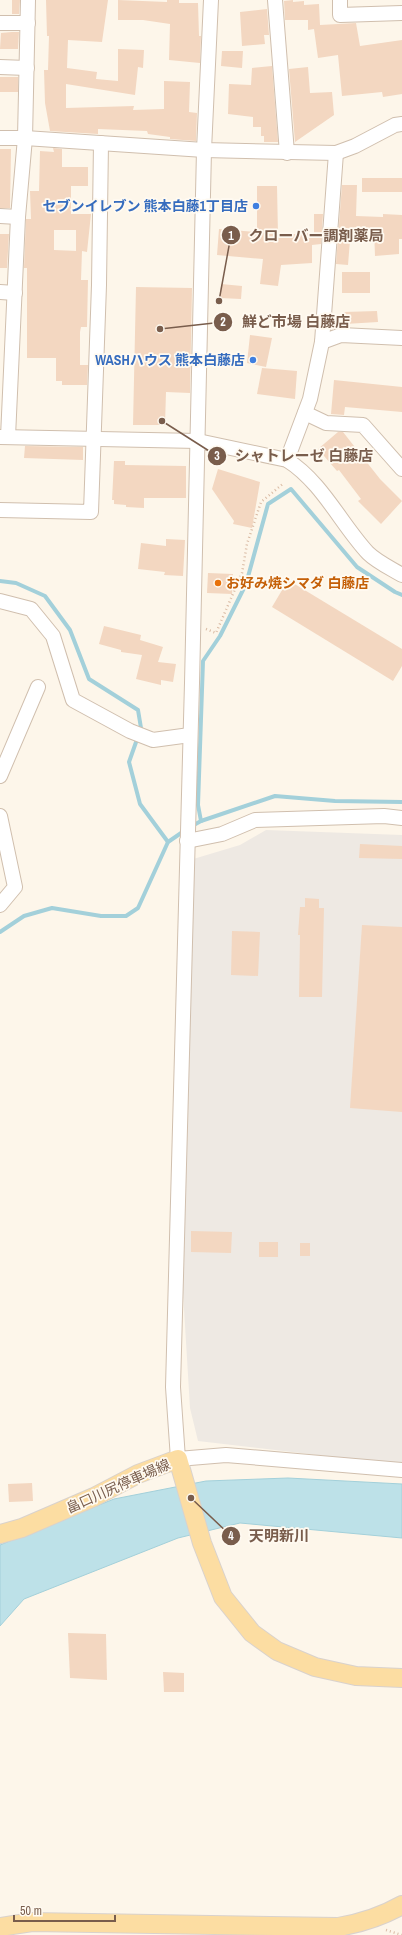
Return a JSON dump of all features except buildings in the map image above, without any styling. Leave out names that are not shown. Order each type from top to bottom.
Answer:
[{"type":"main road","name":"畠口川尻停車場線","points":[[0,1534],[22,1528],[94,1497],[138,1474],[178,1460],[202,1543],[223,1598],[252,1634],[277,1651],[315,1667],[356,1676],[402,1678]]},
{"type":"main road","points":[[3,1927],[32,1922],[338,1927],[360,1923],[385,1915],[402,1905]]},
{"type":"street","points":[[28,0],[25,138],[18,217],[15,292],[6,362],[4,437],[198,441],[287,460],[298,467],[318,489],[369,554],[402,575]]},
{"type":"street","points":[[211,0],[204,150],[198,441],[173,1387],[178,1460],[226,1455],[402,1470]]},
{"type":"street","points":[[275,0],[287,153]]},
{"type":"street","points":[[340,0],[340,15],[402,13]]},
{"type":"street","points":[[0,23],[28,23]]},
{"type":"street","points":[[0,67],[27,68]]},
{"type":"street","points":[[0,138],[25,138],[204,150],[336,153],[355,146],[395,125],[402,124]]},
{"type":"street","points":[[0,510],[91,512],[99,285],[101,143]]},
{"type":"street","points":[[287,460],[310,399],[322,342],[336,153]]},
{"type":"street","points":[[0,216],[18,217]]},
{"type":"street","points":[[0,292],[15,292]]},
{"type":"street","points":[[322,342],[341,335],[402,338]]},
{"type":"street","points":[[305,413],[326,423],[364,425],[402,469]]},
{"type":"street","points":[[0,601],[31,609],[53,636],[73,700],[130,731],[153,740],[190,735]]},
{"type":"street","points":[[0,776],[38,687]]},
{"type":"street","points":[[187,841],[222,834],[255,820],[384,816],[402,818]]},
{"type":"street","points":[[0,817],[15,887],[0,905]]},
{"type":"path","points":[[192,623],[216,633],[228,609],[242,573],[247,544],[261,502],[284,483]]},
{"type":"shaded area","points":[[266,830],[402,835],[402,1465],[198,1441],[190,1408],[181,1259],[190,860],[240,845]]},
{"type":"water","points":[[288,1478],[402,1484],[402,1538],[240,1523],[178,1538],[24,1599],[0,1626],[0,1545],[114,1499],[206,1481]]},
{"type":"waterway","points":[[201,821],[198,805],[203,661],[220,636],[246,584],[268,504],[291,489],[357,567],[402,595]]},
{"type":"waterway","points":[[0,581],[16,583],[45,596],[70,630],[89,679],[138,710],[141,728],[129,762],[140,804],[168,842]]},
{"type":"waterway","points":[[192,826],[201,821],[275,796],[335,801],[402,802]]},
{"type":"waterway","points":[[0,932],[24,916],[52,908],[101,916],[126,916],[138,908],[168,842],[184,831]]},
{"type":"place","name":"セブンイレブン 熊本白藤1丁目店","points":[[256,206]]},
{"type":"place","name":"クローバー調剤薬局","points":[[219,301]]},
{"type":"place","name":"鮮ど市場 白藤店","points":[[160,329]]},
{"type":"place","name":"WASHハウス 熊本白藤店","points":[[253,360]]},
{"type":"place","name":"シャトレーゼ 白藤店","points":[[162,421]]},
{"type":"place","name":"お好み焼シマダ 白藤店","points":[[218,583]]},
{"type":"place","name":"天明新川","points":[[191,1498]]}]
